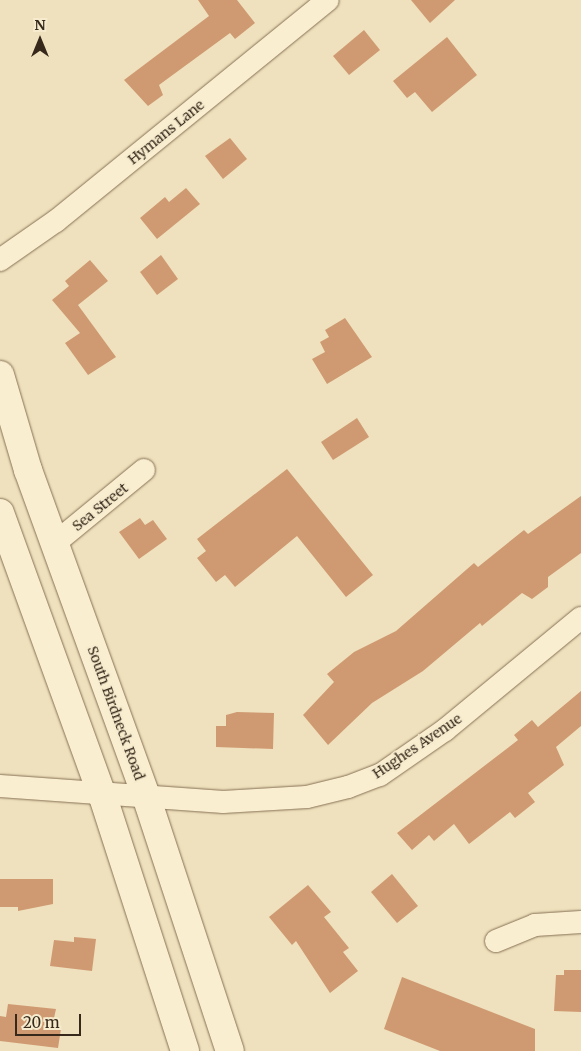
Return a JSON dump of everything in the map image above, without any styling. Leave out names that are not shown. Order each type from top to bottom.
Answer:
[{"type":"main road","name":"South Birdneck Road","points":[[0,375],[55,543],[147,799],[230,1051]]},
{"type":"main road","points":[[0,513],[103,797],[185,1051]]},
{"type":"street","name":"Hymans Lane","points":[[0,260],[56,221],[328,0]]},
{"type":"street","name":"Sea Street","points":[[55,543],[144,470]]},
{"type":"street","name":"Hughes Avenue","points":[[0,786],[103,797],[147,799],[265,802],[307,797],[380,775],[445,730],[581,618]]},
{"type":"street","points":[[496,941],[535,926],[581,922]]},
{"type":"building","points":[[198,0],[237,0],[255,23],[235,39],[230,33],[159,85],[163,95],[148,106],[124,80],[209,16]]},
{"type":"building","points":[[411,0],[455,0],[430,23]]},
{"type":"building","points":[[364,30],[380,50],[349,75],[333,56]]},
{"type":"building","points":[[447,37],[477,75],[432,112],[415,92],[407,98],[393,81]]},
{"type":"building","points":[[230,138],[247,159],[223,179],[205,156]]},
{"type":"building","points":[[186,188],[200,204],[157,239],[140,218],[165,197],[169,202]]},
{"type":"building","points":[[161,255],[178,279],[157,295],[140,272]]},
{"type":"building","points":[[90,260],[108,281],[78,305],[116,357],[88,375],[65,343],[80,333],[52,300],[69,286],[65,281]]},
{"type":"building","points":[[345,318],[372,357],[327,384],[312,359],[325,352],[320,342],[329,337],[325,330]]},
{"type":"building","points":[[357,418],[369,437],[333,460],[321,442]]},
{"type":"building","points":[[287,469],[373,575],[346,597],[297,536],[235,587],[225,575],[216,582],[197,558],[206,551],[197,539]]},
{"type":"building","points":[[581,496],[581,553],[548,577],[548,587],[532,599],[522,593],[482,626],[480,623],[423,671],[372,703],[328,745],[303,715],[334,682],[327,674],[354,652],[396,631],[474,563],[478,567],[524,530],[528,534]]},
{"type":"building","points":[[140,518],[145,525],[153,520],[167,539],[139,559],[119,532]]},
{"type":"building","points":[[581,691],[581,726],[556,747],[564,765],[528,793],[535,802],[515,818],[510,812],[469,844],[454,824],[434,841],[429,835],[412,850],[397,833],[518,740],[514,735],[532,720],[538,727]]},
{"type":"building","points":[[237,712],[274,713],[273,749],[216,747],[216,726],[226,726],[226,715]]},
{"type":"building","points":[[392,874],[418,906],[397,923],[371,892]]},
{"type":"building","points":[[0,879],[53,879],[53,904],[18,911],[18,907],[0,907]]},
{"type":"building","points":[[308,885],[331,912],[324,917],[349,948],[343,952],[358,971],[330,993],[296,941],[292,945],[269,917]]},
{"type":"building","points":[[74,937],[96,939],[92,971],[50,966],[54,940],[74,942]]},
{"type":"building","points":[[564,970],[581,970],[581,1012],[554,1011],[556,975],[564,975]]},
{"type":"building","points":[[402,977],[535,1029],[535,1051],[440,1051],[384,1029]]},
{"type":"building","points":[[8,1004],[56,1009],[52,1027],[61,1029],[58,1048],[0,1041],[0,1016],[6,1017]]}]
